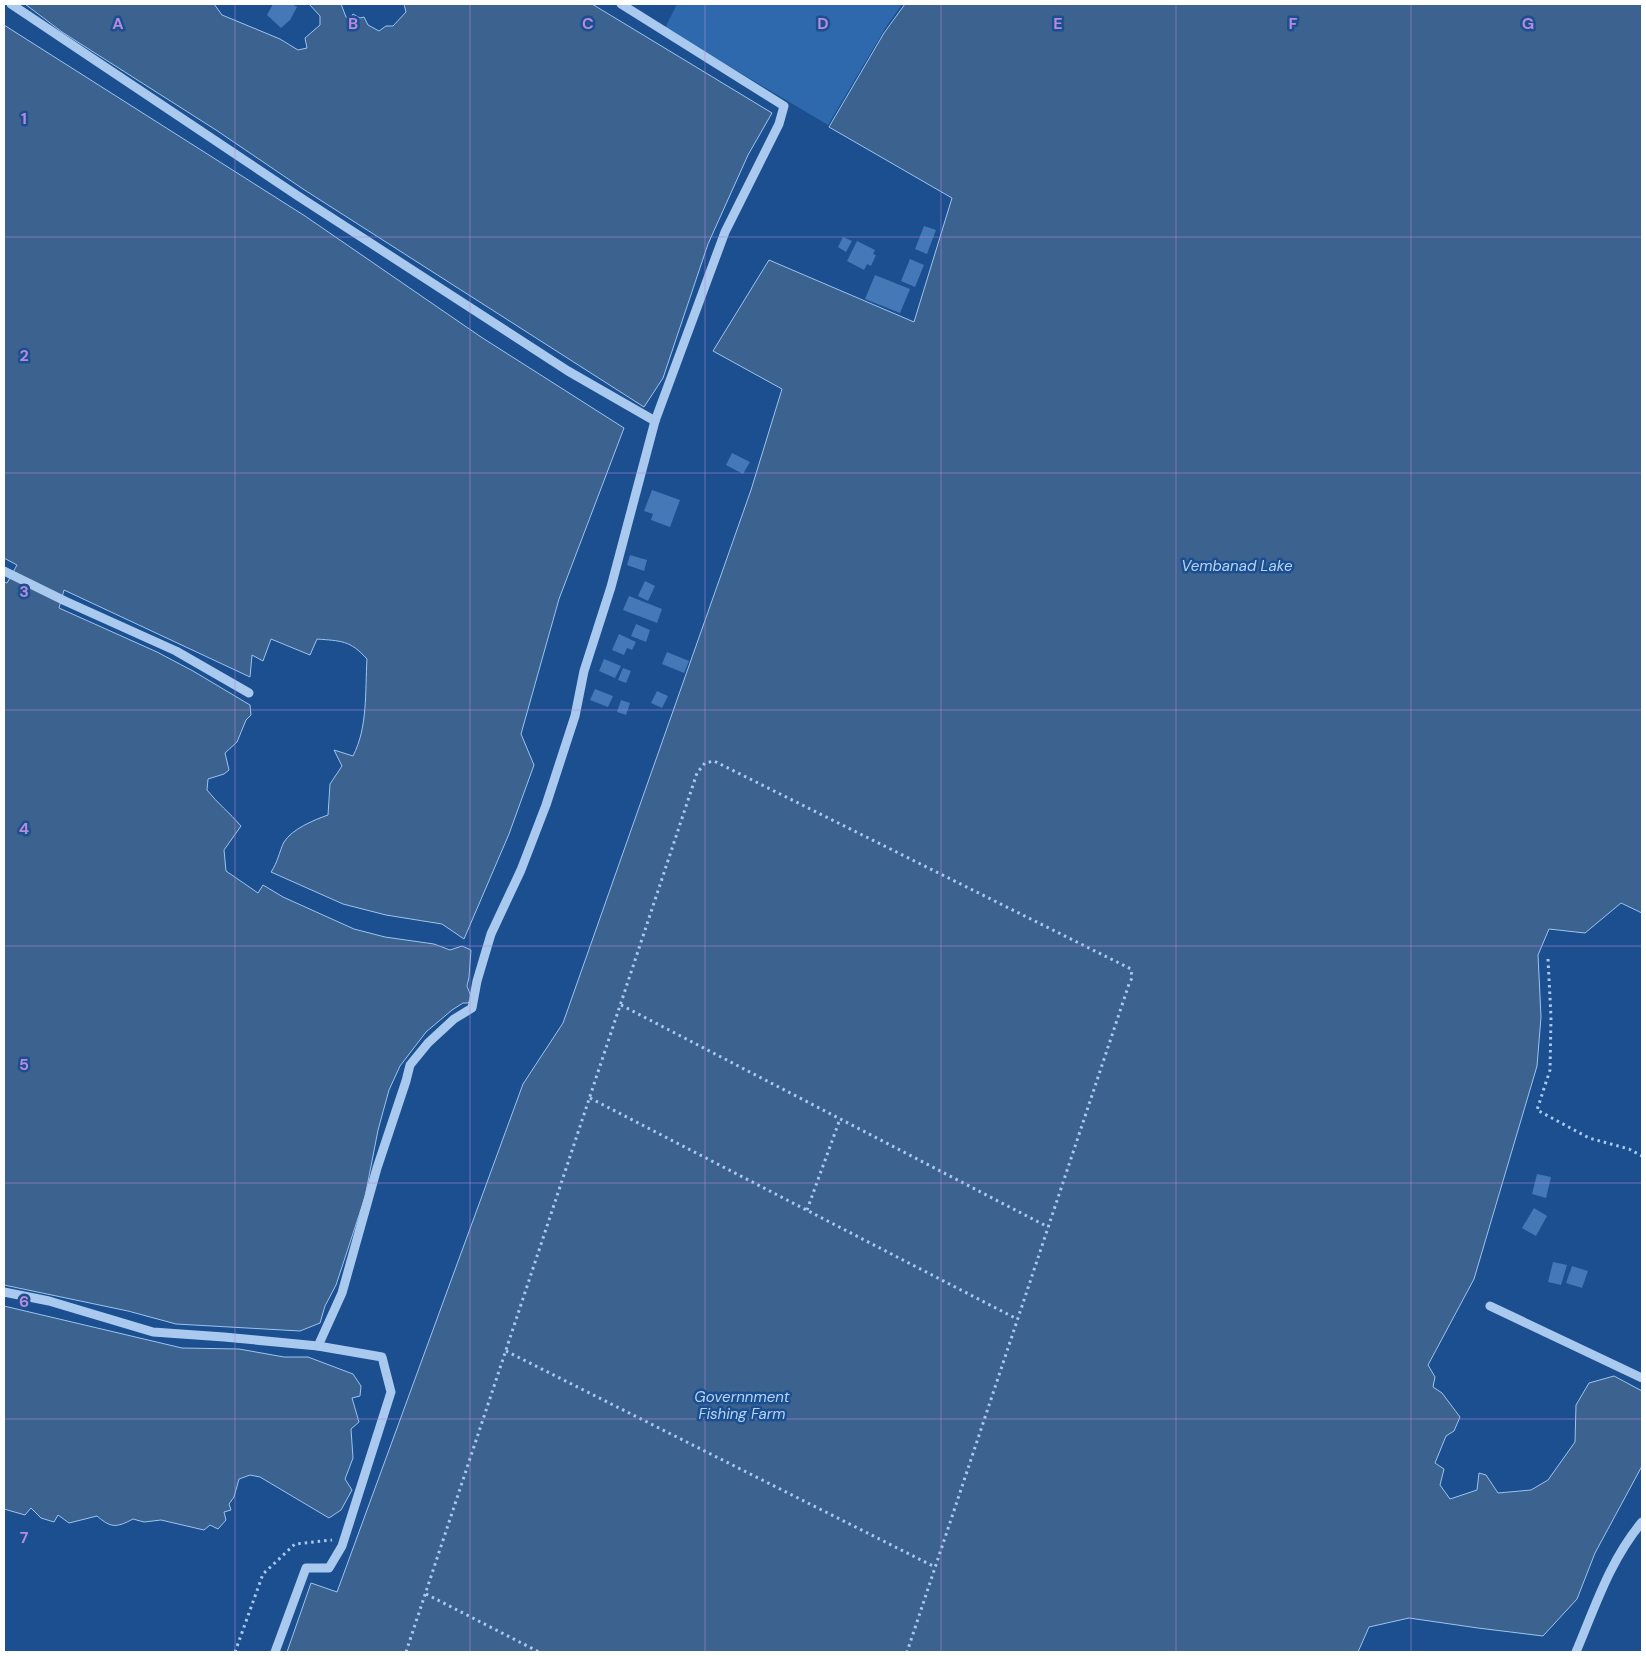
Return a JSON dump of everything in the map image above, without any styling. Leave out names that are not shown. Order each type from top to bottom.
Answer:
[{"type":"street","points":[[11,4],[306,201],[568,371],[655,420]]},
{"type":"street","points":[[318,1346],[342,1293],[377,1168],[410,1065],[428,1043],[454,1019],[472,1008],[477,981],[491,934],[521,870],[546,805],[575,716],[584,671],[611,587],[655,420],[724,232],[779,124],[784,106],[621,4]]},
{"type":"street","points":[[5,571],[65,601],[176,651],[249,693]]},
{"type":"street","points":[[4,1292],[49,1301],[153,1332],[318,1346],[382,1357],[391,1392],[342,1546],[329,1568],[306,1568],[275,1652]]},
{"type":"street","points":[[1490,1306],[1642,1378]]},
{"type":"street","points":[[1576,1652],[1610,1570],[1621,1550],[1642,1522]]},
{"type":"path","points":[[406,1652],[697,773],[705,763],[714,761],[1131,969],[1132,978],[907,1652]]},
{"type":"path","points":[[1548,959],[1552,1017],[1550,1070],[1537,1110],[1589,1138],[1629,1149],[1642,1156]]},
{"type":"path","points":[[621,1005],[1048,1227]]},
{"type":"path","points":[[590,1098],[1017,1319]]},
{"type":"path","points":[[807,1210],[840,1119]]},
{"type":"path","points":[[506,1351],[935,1567]]},
{"type":"path","points":[[235,1652],[263,1574],[294,1544],[344,1539]]},
{"type":"path","points":[[426,1594],[538,1652]]},
{"type":"shaded area","points":[[677,4],[902,4],[886,27],[828,125],[665,28]]},
{"type":"water","points":[[25,4],[214,4],[222,15],[280,39],[298,50],[307,48],[305,38],[320,25],[320,16],[309,4],[341,4],[346,17],[350,19],[353,14],[360,18],[364,17],[368,25],[379,31],[386,26],[393,26],[406,12],[404,4],[592,4],[772,113],[748,155],[708,244],[663,378],[644,407],[303,189],[216,130],[62,32]]},
{"type":"water","name":"Vembanad Lake","points":[[905,4],[1642,4],[1642,913],[1621,903],[1585,933],[1549,929],[1538,955],[1541,1017],[1537,1066],[1474,1279],[1428,1365],[1435,1377],[1433,1387],[1442,1393],[1460,1417],[1454,1431],[1446,1436],[1435,1463],[1444,1469],[1440,1485],[1450,1499],[1477,1490],[1479,1473],[1486,1475],[1498,1493],[1531,1490],[1548,1480],[1575,1442],[1576,1405],[1589,1383],[1614,1376],[1642,1391],[1642,1466],[1595,1553],[1577,1599],[1543,1636],[1409,1618],[1369,1627],[1358,1652],[287,1652],[311,1583],[337,1592],[523,1084],[563,1023],[751,490],[782,389],[713,351],[769,260],[914,322],[952,198],[829,127],[884,33]]},
{"type":"water","points":[[4,25],[305,216],[481,337],[624,428],[559,599],[521,734],[534,765],[509,834],[464,939],[442,924],[386,915],[343,904],[271,872],[284,842],[292,833],[328,815],[330,784],[342,766],[334,750],[353,756],[358,745],[365,709],[367,659],[361,653],[345,643],[317,639],[310,655],[271,639],[263,661],[252,655],[250,677],[64,590],[59,608],[157,652],[250,705],[251,715],[246,720],[237,742],[225,753],[229,770],[224,774],[208,779],[207,790],[241,826],[224,850],[226,871],[258,893],[263,885],[283,897],[354,929],[385,937],[434,944],[450,950],[462,946],[471,950],[467,986],[472,999],[468,1003],[463,1003],[452,1010],[426,1032],[400,1066],[389,1090],[378,1130],[365,1197],[336,1285],[325,1306],[320,1323],[300,1331],[176,1324],[128,1311],[4,1285],[4,582],[7,583],[17,565],[4,558]]},
{"type":"water","points":[[4,1306],[182,1348],[239,1349],[284,1357],[308,1357],[353,1374],[361,1386],[360,1396],[352,1398],[359,1422],[351,1429],[353,1458],[345,1479],[352,1490],[341,1510],[329,1518],[260,1477],[250,1475],[239,1479],[234,1497],[229,1504],[231,1510],[224,1512],[226,1520],[218,1529],[210,1525],[204,1530],[161,1520],[144,1522],[133,1519],[122,1524],[110,1525],[97,1516],[69,1523],[58,1515],[54,1522],[41,1518],[31,1508],[25,1515],[4,1509]]},
{"type":"building","points":[[273,4],[292,4],[297,7],[290,20],[281,28],[267,15]]},
{"type":"building","points":[[924,226],[936,230],[927,254],[915,249]]},
{"type":"building","points":[[843,237],[852,241],[846,252],[838,247]]},
{"type":"building","points":[[857,241],[875,250],[873,254],[876,255],[871,266],[867,264],[864,270],[847,261]]},
{"type":"building","points":[[910,259],[924,265],[915,287],[901,281]]},
{"type":"building","points":[[875,275],[910,289],[900,313],[865,299]]},
{"type":"building","points":[[732,453],[750,462],[743,474],[726,465]]},
{"type":"building","points":[[652,490],[680,500],[670,527],[651,520],[653,514],[644,511]]},
{"type":"building","points":[[630,555],[647,560],[644,571],[627,565]]},
{"type":"building","points":[[645,581],[655,586],[648,601],[638,596]]},
{"type":"building","points":[[629,596],[662,609],[657,623],[623,610]]},
{"type":"building","points":[[636,624],[650,630],[646,642],[631,636]]},
{"type":"building","points":[[619,634],[636,642],[632,650],[627,648],[624,655],[612,650]]},
{"type":"building","points":[[667,652],[689,661],[684,673],[662,664]]},
{"type":"building","points":[[604,659],[621,666],[615,678],[599,671]]},
{"type":"building","points":[[623,668],[631,671],[626,683],[618,680]]},
{"type":"building","points":[[595,689],[613,696],[608,707],[590,700]]},
{"type":"building","points":[[657,691],[668,696],[662,708],[651,703]]},
{"type":"building","points":[[621,700],[630,703],[626,715],[617,712]]},
{"type":"building","points":[[1537,1174],[1551,1177],[1546,1198],[1532,1194]]},
{"type":"building","points":[[1534,1208],[1547,1216],[1536,1236],[1522,1228]]},
{"type":"building","points":[[1553,1262],[1567,1265],[1561,1285],[1548,1282]]},
{"type":"building","points":[[1572,1266],[1588,1271],[1582,1288],[1566,1283]]},
{"type":"water label","name":"Governnment Fishing Farm","points":[[742,1406]]}]
